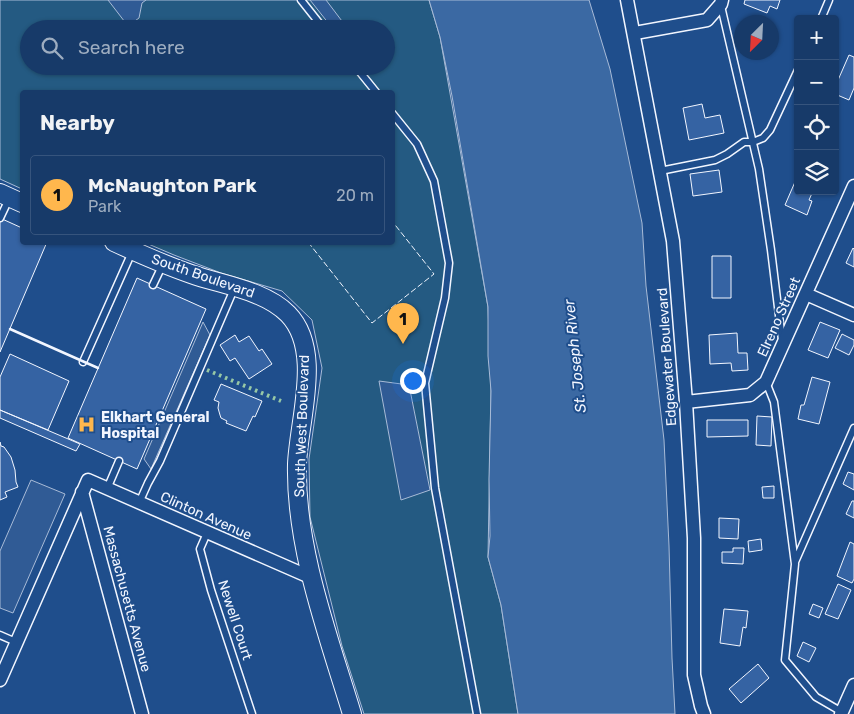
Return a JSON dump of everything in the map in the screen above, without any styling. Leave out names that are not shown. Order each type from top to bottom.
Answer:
[{"type":"street","name":"Edgewater Boulevard","points":[[627,0],[672,241],[686,402],[694,538],[694,675],[700,706],[704,714]]},
{"type":"street","points":[[634,33],[707,20],[721,1]]},
{"type":"street","name":"Elreno Street","points":[[766,382],[854,186]]},
{"type":"street","name":"South Boulevard","points":[[121,245],[192,275],[261,296],[278,305],[289,315]]},
{"type":"street","points":[[806,294],[854,315]]},
{"type":"street","name":"South West Boulevard","points":[[289,315],[299,328],[305,343],[307,361],[306,390],[298,444],[297,493],[300,518],[312,578],[352,714]]},
{"type":"street","points":[[686,402],[750,395],[766,382]]},
{"type":"street","points":[[0,680],[85,486]]},
{"type":"street","name":"Clinton Avenue","points":[[85,486],[107,489],[312,578]]},
{"type":"street","name":"Massachusetts Avenue","points":[[85,486],[142,714]]},
{"type":"street","points":[[842,713],[854,685]]},
{"type":"lane","points":[[301,0],[317,20]]},
{"type":"lane","points":[[823,15],[829,0]]},
{"type":"lane","points":[[721,1],[758,169],[783,346]]},
{"type":"lane","points":[[362,75],[374,90]]},
{"type":"lane","points":[[660,171],[715,160],[744,142],[753,142],[764,138],[770,130],[794,79]]},
{"type":"lane","points":[[395,117],[417,144],[434,181],[449,263],[445,298],[426,383],[435,488],[477,714]]},
{"type":"lane","points":[[0,218],[11,198]]},
{"type":"lane","points":[[83,362],[132,250]]},
{"type":"lane","points":[[153,285],[163,264]]},
{"type":"lane","points":[[139,503],[160,461],[235,288]]},
{"type":"lane","points":[[766,382],[774,402],[795,564],[785,660],[816,697],[842,713]]},
{"type":"lane","points":[[795,564],[854,428]]},
{"type":"lane","points":[[107,489],[119,461]]},
{"type":"lane","name":"Newell Court","points":[[207,534],[200,549],[211,590],[252,714]]},
{"type":"lane","points":[[0,635],[16,642]]},
{"type":"shaded area","points":[[0,0],[429,0],[440,37],[488,307],[491,391],[488,557],[501,605],[518,714],[364,714],[342,646],[310,517],[309,459],[322,368],[312,320],[282,291],[221,273],[151,245],[395,245],[395,90],[20,90],[20,188],[0,179]]},
{"type":"shaded area","points":[[108,0],[146,0],[142,3],[139,18],[136,20],[123,20]]},
{"type":"shaded area","points":[[310,0],[326,0],[341,20],[326,20]]},
{"type":"shaded area","points":[[203,322],[210,335],[151,469],[144,459]]},
{"type":"shaded area","points":[[379,381],[409,385],[430,490],[401,500]]},
{"type":"shaded area","points":[[31,480],[65,494],[13,613],[0,608],[0,551]]},
{"type":"water","name":"St. Joseph River","points":[[429,0],[589,0],[610,69],[642,223],[646,286],[664,440],[675,714],[518,714],[501,605],[488,557],[490,536],[491,391],[488,356],[488,307],[452,96],[440,37]]},
{"type":"building","points":[[745,0],[780,0],[777,9],[770,6],[767,13],[744,4]]},
{"type":"building","points":[[849,55],[854,57],[854,88],[849,100],[839,96],[839,78]]},
{"type":"building","points":[[702,104],[705,118],[720,115],[724,133],[689,140],[683,108]]},
{"type":"building","points":[[719,170],[722,192],[693,196],[690,174]]},
{"type":"building","points":[[794,184],[794,195],[811,195],[809,200],[812,201],[807,215],[785,205]]},
{"type":"building","points":[[0,218],[20,227],[20,245],[46,245],[0,352]]},
{"type":"building","points":[[854,249],[854,267],[846,263]]},
{"type":"building","points":[[712,256],[731,256],[731,298],[712,298]]},
{"type":"building","points":[[137,278],[206,309],[137,469],[68,438]]},
{"type":"building","points":[[820,322],[840,330],[828,358],[808,350]]},
{"type":"building","points":[[737,333],[738,353],[747,353],[748,370],[732,371],[731,363],[710,364],[709,335]]},
{"type":"building","points":[[842,334],[854,340],[854,345],[849,355],[835,348]]},
{"type":"building","points":[[235,335],[239,342],[249,336],[259,351],[262,349],[272,364],[249,379],[235,358],[230,361],[220,345]]},
{"type":"building","points":[[10,354],[69,381],[48,430],[0,410],[0,377]]},
{"type":"building","points":[[812,377],[830,382],[819,424],[798,419],[801,405],[804,405]]},
{"type":"building","points":[[221,384],[262,401],[246,431],[226,423],[227,421],[221,418],[218,408],[219,402],[214,400]]},
{"type":"building","points":[[0,410],[80,444],[76,451],[0,418]]},
{"type":"building","points":[[757,416],[772,417],[771,446],[756,445]]},
{"type":"building","points":[[707,420],[748,420],[748,436],[707,437]]},
{"type":"building","points":[[0,442],[1,446],[4,447],[11,457],[18,487],[5,492],[7,497],[0,500]]},
{"type":"building","points":[[848,472],[854,474],[854,490],[843,484]]},
{"type":"building","points":[[774,486],[774,498],[763,498],[762,487]]},
{"type":"building","points":[[852,501],[854,501],[854,518],[846,514]]},
{"type":"building","points":[[719,518],[739,519],[738,539],[719,538]]},
{"type":"building","points":[[761,539],[762,550],[749,552],[748,541]]},
{"type":"building","points":[[850,542],[854,544],[854,579],[852,583],[837,576]]},
{"type":"building","points":[[733,548],[744,548],[743,564],[722,563],[722,552],[733,552]]},
{"type":"building","points":[[838,584],[851,590],[838,619],[825,614]]},
{"type":"building","points":[[813,604],[823,608],[819,618],[809,614]]},
{"type":"building","points":[[724,609],[748,611],[746,628],[743,627],[740,646],[720,643]]},
{"type":"building","points":[[803,642],[816,648],[809,662],[797,656]]},
{"type":"building","points":[[758,664],[769,678],[741,703],[729,689]]},
{"type":"hedge","points":[[207,370],[281,401]]},
{"type":"fence","points":[[310,245],[372,323],[434,274],[395,225]]},
{"type":"wall","points":[[10,329],[98,368]]},
{"type":"place","name":"McNaughton Park","points":[[403,344]]},
{"type":"place","name":"Elkhart General Hospital","points":[[87,425]]}]
